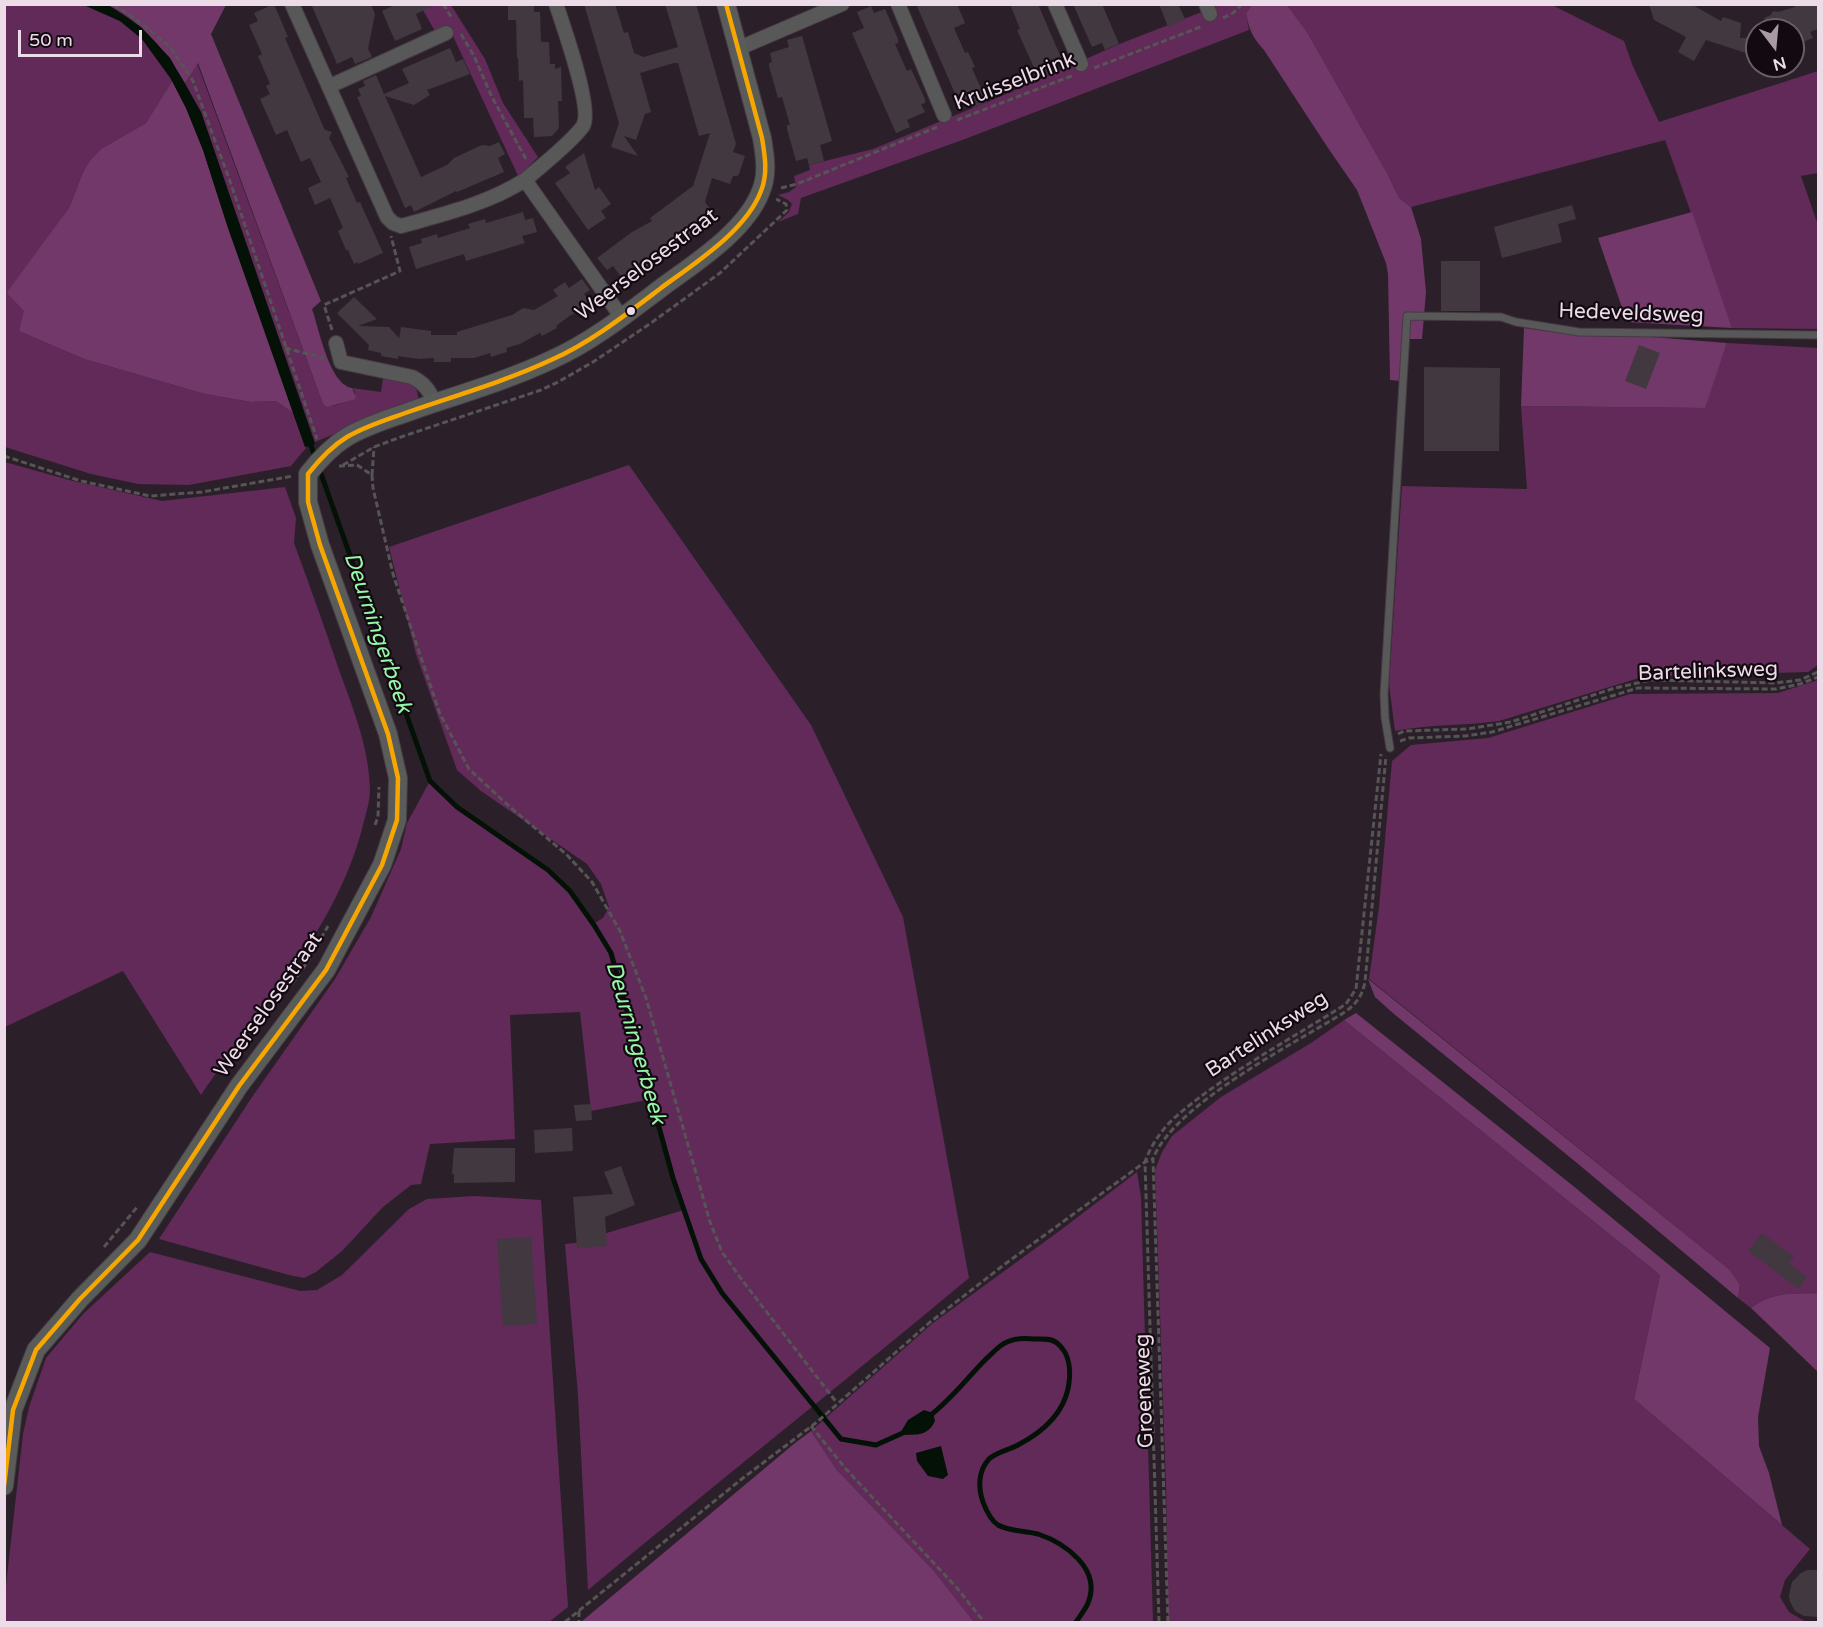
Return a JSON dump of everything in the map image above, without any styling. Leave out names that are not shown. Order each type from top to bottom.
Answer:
[{"type":"street","points":[[292,4],[387,217],[393,223],[401,226],[464,208],[505,192],[547,162],[584,125],[586,115],[583,92],[556,4]]},
{"type":"street","name":"Weerselosestraat","points":[[4,1486],[13,1410],[36,1350],[80,1299],[138,1240],[239,1086],[326,970],[382,865],[397,820],[398,778],[388,734],[320,544],[308,502],[316,461],[347,437],[368,426],[553,360],[622,318],[725,238],[754,207],[765,179],[766,159],[726,4]]},
{"type":"street","points":[[737,49],[842,4]]},
{"type":"street","points":[[898,4],[943,122]]},
{"type":"street","points":[[1055,4],[1081,64]]},
{"type":"street","points":[[330,86],[446,33]]},
{"type":"street","points":[[529,176],[622,318]]},
{"type":"street","points":[[336,343],[341,362],[412,377],[430,390],[435,403]]},
{"type":"lane","name":"Hedeveldsweg","points":[[1390,738],[1384,718],[1384,694],[1407,316],[1501,317],[1516,322],[1579,332],[1818,335]]},
{"type":"lane","points":[[1390,738],[1390,748]]},
{"type":"path","points":[[4,456],[81,481],[150,496],[202,492],[316,461],[285,348],[231,184],[193,81],[170,46],[114,4]]},
{"type":"path","points":[[443,4],[474,56],[529,176]]},
{"type":"path","name":"Kruisselbrink","points":[[797,184],[943,122],[1208,17],[1233,13],[1239,6]]},
{"type":"path","points":[[336,343],[324,305],[400,271],[391,238],[393,223]]},
{"type":"path","points":[[285,348],[341,362]]},
{"type":"path","points":[[374,447],[372,475],[393,574],[440,714],[469,769],[566,854],[592,882],[604,902],[620,931],[646,998],[710,1222],[722,1252],[837,1403]]},
{"type":"path","points":[[341,466],[357,465],[372,475]]},
{"type":"path","name":"Bartelinksweg","points":[[1145,1162],[1154,1143],[1178,1114],[1231,1076],[1346,1004],[1356,989],[1380,758],[1384,744],[1390,738],[1404,731],[1467,729],[1511,722],[1615,688],[1651,680],[1776,683],[1800,680],[1818,672]]},
{"type":"path","name":"Bartelinksweg","points":[[1153,1159],[1168,1134],[1211,1095],[1358,1002],[1365,982],[1386,756],[1390,748],[1399,741],[1409,738],[1465,736],[1492,732],[1638,688],[1776,689],[1818,677]]},
{"type":"path","points":[[375,828],[378,817],[379,779]]},
{"type":"path","points":[[288,989],[308,961],[331,921]]},
{"type":"path","points":[[565,1623],[743,1478],[828,1414],[837,1403],[928,1323],[1145,1162],[1153,1159]]},
{"type":"path","name":"Groeneweg","points":[[1153,1159],[1168,1623]]},
{"type":"path","name":"Groeneweg","points":[[1145,1162],[1159,1623]]},
{"type":"path","points":[[103,1250],[145,1198]]},
{"type":"path","points":[[811,1426],[846,1469],[957,1588],[984,1623]]},
{"type":"path","points":[[579,1611],[579,1623]]},
{"type":"shaded area","points":[[4,5],[84,5],[120,21],[142,39],[172,81],[146,123],[101,149],[83,172],[69,208],[44,244],[19,331],[84,359],[205,394],[251,402],[276,401],[293,413],[306,448],[291,466],[189,485],[138,484],[91,474],[5,447]]},
{"type":"shaded area","points":[[84,5],[108,5],[141,27],[170,58],[201,112],[315,444],[305,447],[203,150],[186,108],[170,77],[142,39],[120,21]]},
{"type":"shaded area","points":[[108,5],[226,5],[211,34],[321,301],[312,309],[326,354],[337,377],[352,388],[356,397],[354,400],[327,407],[323,404],[198,63],[185,83],[152,38],[132,20]]},
{"type":"shaded area","points":[[420,5],[451,5],[485,59],[503,103],[538,157],[525,170],[524,178],[520,180],[448,27],[436,33]]},
{"type":"shaded area","points":[[1217,5],[1252,5],[1246,13],[1249,30],[965,139],[801,198],[798,214],[778,222],[789,212],[792,204],[778,195],[796,187],[794,176],[810,170],[809,165],[873,149]]},
{"type":"shaded area","points":[[1252,5],[1287,5],[1307,32],[1399,198],[1411,207],[1421,239],[1426,292],[1422,339],[1402,339],[1400,381],[1390,380],[1386,263],[1357,190],[1252,33],[1246,13]]},
{"type":"shaded area","points":[[1287,5],[1552,5],[1624,41],[1659,122],[1796,78],[1805,78],[1805,75],[1818,71],[1818,173],[1801,176],[1818,225],[1818,329],[1732,328],[1665,140],[1411,207],[1399,198],[1307,32]]},
{"type":"shaded area","points":[[197,63],[323,404],[333,406],[354,400],[355,392],[352,388],[381,392],[383,378],[412,385],[418,393],[418,400],[315,442],[201,112],[185,83]]},
{"type":"shaded area","points":[[172,81],[203,150],[293,413],[276,401],[251,402],[205,394],[84,359],[19,331],[24,311],[7,293],[8,291],[69,208],[83,172],[90,161],[101,149],[146,123]]},
{"type":"shaded area","points":[[1692,212],[1732,328],[1627,322],[1598,238]]},
{"type":"shaded area","points":[[1524,328],[1575,335],[1639,336],[1727,343],[1705,408],[1521,406]]},
{"type":"shaded area","points":[[1727,343],[1818,348],[1818,665],[1808,672],[1642,677],[1499,721],[1395,731],[1389,684],[1402,486],[1527,489],[1521,406],[1704,408]]},
{"type":"shaded area","points":[[5,462],[69,480],[162,501],[285,487],[296,518],[294,543],[354,711],[367,757],[369,799],[350,866],[334,902],[293,968],[201,1095],[123,971],[5,1027]]},
{"type":"shaded area","points":[[629,465],[811,725],[903,917],[969,1278],[588,1590],[578,1395],[565,1244],[603,1240],[603,1234],[684,1210],[652,1099],[591,1111],[580,1012],[510,1015],[515,1139],[430,1144],[421,1184],[411,1185],[383,1207],[342,1251],[316,1272],[304,1278],[289,1275],[159,1239],[252,1097],[335,979],[371,917],[401,849],[407,823],[430,781],[457,807],[548,870],[570,891],[593,924],[603,918],[609,907],[601,884],[587,864],[481,791],[457,770],[416,654],[389,547]]},
{"type":"shaded area","points":[[1818,680],[1818,1293],[1775,1296],[1751,1308],[1738,1298],[1740,1285],[1730,1270],[1369,979],[1379,907],[1392,761],[1411,745],[1488,738],[1630,694],[1778,693]]},
{"type":"shaded area","points":[[1368,979],[1730,1270],[1740,1285],[1738,1298],[1394,1014],[1375,997]]},
{"type":"shaded area","points":[[1356,1013],[1572,1185],[1770,1348],[1758,1417],[1759,1446],[1769,1473],[1782,1525],[1634,1399],[1660,1275],[1344,1020]]},
{"type":"shaded area","points":[[1344,1020],[1660,1275],[1634,1399],[1810,1549],[1785,1580],[1780,1597],[1789,1612],[1806,1622],[1168,1622],[1166,1486],[1155,1170],[1172,1136],[1221,1097],[1311,1043]]},
{"type":"shaded area","points":[[1137,1172],[1141,1197],[1153,1622],[974,1622],[934,1571],[836,1469],[811,1431],[933,1323]]},
{"type":"shaded area","points":[[475,1196],[541,1200],[568,1607],[549,1622],[5,1622],[5,1594],[23,1434],[29,1407],[46,1358],[83,1314],[150,1252],[300,1291],[317,1290],[342,1275],[409,1209],[427,1199]]},
{"type":"shaded area","points":[[1818,1293],[1818,1372],[1751,1308],[1775,1296]]},
{"type":"shaded area","points":[[924,1410],[933,1413],[935,1421],[928,1430],[920,1434],[899,1435],[908,1420]]},
{"type":"shaded area","points":[[811,1431],[836,1469],[934,1571],[974,1622],[581,1622],[795,1443]]},
{"type":"shaded area","points":[[941,1446],[948,1475],[943,1479],[928,1476],[917,1461],[916,1453]]},
{"type":"building","points":[[274,4],[288,37],[285,38],[323,126],[325,130],[332,132],[329,138],[349,177],[346,178],[357,203],[360,202],[383,253],[358,264],[358,262],[354,264],[346,250],[338,231],[343,228],[330,198],[315,205],[308,188],[321,182],[310,158],[301,162],[287,130],[276,135],[260,99],[270,94],[266,86],[270,84],[258,56],[262,54],[249,25],[258,21],[254,13]]},
{"type":"building","points":[[311,4],[371,4],[375,14],[368,49],[372,57],[355,64],[352,57],[337,64]]},
{"type":"building","points":[[397,4],[436,4],[416,14],[422,29],[395,41],[382,11]]},
{"type":"building","points":[[508,4],[534,4],[534,12],[540,12],[541,42],[549,42],[550,64],[555,64],[555,69],[561,67],[562,101],[558,101],[559,128],[552,136],[534,137],[533,118],[524,118],[523,80],[519,81],[517,58],[516,20],[508,20]]},
{"type":"building","points":[[584,4],[615,4],[624,33],[628,32],[634,53],[644,57],[678,47],[665,4],[696,4],[736,144],[733,152],[745,156],[739,174],[733,176],[730,184],[712,178],[705,202],[717,218],[690,238],[686,239],[684,236],[661,254],[664,258],[637,278],[634,279],[632,276],[625,282],[613,266],[607,270],[597,258],[632,232],[652,221],[650,218],[693,186],[710,133],[699,136],[678,63],[674,63],[640,73],[651,112],[645,114],[636,140],[624,136],[638,156],[611,147],[619,123]]},
{"type":"building","points":[[916,4],[957,4],[965,23],[954,28],[965,53],[968,52],[975,67],[972,68],[987,102],[973,108],[969,101],[960,105]]},
{"type":"building","points":[[1010,4],[1038,4],[1062,60],[1053,64],[1056,72],[1039,79],[1017,30],[1020,29]]},
{"type":"building","points":[[1073,4],[1102,4],[1119,44],[1105,50],[1102,43],[1092,47]]},
{"type":"building","points":[[1159,4],[1178,4],[1185,19],[1168,27]]},
{"type":"building","points":[[1649,4],[1691,4],[1721,21],[1723,17],[1741,23],[1740,38],[1745,38],[1745,53],[1706,40],[1694,61],[1678,52],[1686,37],[1654,20]]},
{"type":"building","points":[[1794,4],[1818,4],[1818,29],[1810,32],[1813,38],[1805,41],[1805,18],[1764,18],[1771,15],[1773,11],[1778,12],[1795,7]]},
{"type":"building","points":[[871,6],[874,13],[885,9],[898,39],[898,43],[895,44],[907,71],[911,69],[925,99],[925,103],[921,104],[925,112],[907,120],[910,127],[896,133],[852,33],[864,28],[857,12]]},
{"type":"building","points":[[802,36],[832,141],[820,145],[824,161],[809,165],[807,158],[796,161],[787,129],[787,125],[790,125],[782,97],[778,98],[769,66],[772,62],[770,53],[789,47],[787,40]]},
{"type":"building","points":[[450,48],[456,62],[463,59],[470,74],[427,90],[430,95],[414,105],[385,96],[421,177],[482,145],[490,146],[499,142],[505,154],[498,158],[504,172],[456,191],[414,212],[411,205],[405,208],[357,97],[361,96],[358,89],[365,86],[363,81],[376,75],[384,94],[409,83],[402,69]]},
{"type":"building","points":[[584,153],[595,190],[599,187],[611,204],[601,211],[606,218],[588,230],[555,183],[570,173],[565,167]]},
{"type":"building","points":[[1572,205],[1576,219],[1558,224],[1562,242],[1502,258],[1494,227]]},
{"type":"building","points":[[523,212],[525,220],[533,218],[537,232],[522,236],[525,243],[466,261],[464,254],[416,269],[409,247],[422,243],[421,239],[437,234],[438,238],[470,228],[468,224],[485,219],[486,223]]},
{"type":"building","points":[[1441,261],[1480,261],[1480,311],[1441,311]]},
{"type":"building","points":[[582,279],[590,290],[584,294],[591,304],[542,336],[540,333],[520,344],[506,348],[507,352],[491,357],[490,353],[474,358],[451,358],[451,362],[434,362],[434,358],[419,359],[398,356],[398,359],[381,356],[381,353],[368,350],[369,345],[337,313],[354,297],[377,319],[358,326],[389,327],[399,338],[401,327],[431,331],[431,335],[457,335],[457,332],[512,315],[523,308],[534,310],[558,296],[553,290],[565,282],[569,288]]},
{"type":"building","points":[[1639,345],[1660,353],[1646,389],[1625,381]]},
{"type":"building","points":[[1424,367],[1500,368],[1499,451],[1424,451]]},
{"type":"building","points":[[591,1104],[592,1120],[576,1121],[574,1105]]},
{"type":"building","points":[[572,1128],[573,1151],[535,1153],[534,1130]]},
{"type":"building","points":[[454,1148],[515,1148],[515,1182],[454,1183],[454,1174],[452,1174]]},
{"type":"building","points":[[621,1166],[635,1205],[605,1217],[607,1246],[577,1248],[573,1197],[613,1194],[604,1172]]},
{"type":"building","points":[[1762,1233],[1794,1257],[1789,1263],[1807,1277],[1799,1289],[1748,1251]]},
{"type":"building","points":[[531,1237],[537,1324],[503,1326],[497,1239]]},
{"type":"building","points":[[1807,1570],[1818,1570],[1818,1617],[1804,1616],[1795,1611],[1790,1602],[1792,1582]]},
{"type":"waterway","name":"Deurningerbeek","points":[[309,440],[316,460]]},
{"type":"waterway","name":"Deurningerbeek","points":[[319,468],[430,781],[457,807],[548,870],[570,891],[611,953],[673,1178],[701,1259],[722,1293],[841,1439],[876,1445],[905,1432]]},
{"type":"waterway","name":"Deurningerbeek","points":[[928,1417],[944,1404],[1004,1343],[1020,1339],[1046,1339],[1055,1341],[1062,1348],[1069,1364],[1070,1377],[1061,1407],[1049,1423],[1035,1435],[989,1459],[981,1474],[980,1485],[984,1505],[995,1523],[1007,1529],[1048,1538],[1078,1559],[1090,1579],[1091,1591],[1087,1606],[1076,1622]]},
{"type":"transit line","points":[[4,1486],[13,1410],[36,1350],[80,1299],[138,1240],[239,1086],[326,970],[382,865],[397,820],[398,778],[388,734],[320,545],[308,502],[308,474],[336,445],[362,429],[517,375],[580,345],[704,257],[744,220],[761,191],[765,178],[765,158],[762,138],[726,4]]}]
